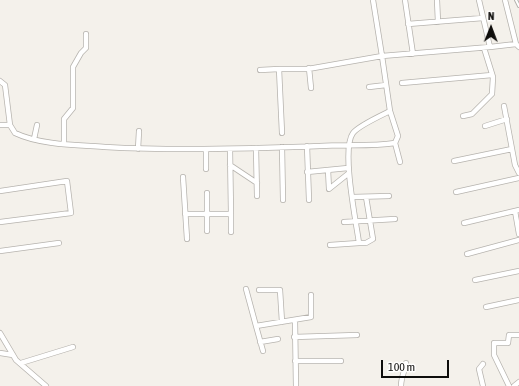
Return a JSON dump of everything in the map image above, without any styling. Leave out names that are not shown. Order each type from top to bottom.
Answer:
[{"type":"street","points":[[373,0],[390,111],[398,136],[396,144],[400,162]]},
{"type":"street","points":[[405,0],[413,54]]},
{"type":"street","points":[[437,0],[438,22]]},
{"type":"street","points":[[479,0],[490,47]]},
{"type":"street","points":[[260,70],[309,68],[382,56],[518,46],[505,0]]},
{"type":"street","points":[[408,24],[483,18]]},
{"type":"street","points":[[64,143],[64,119],[73,108],[73,67],[81,53],[86,48],[86,34]]},
{"type":"street","points":[[463,116],[472,114],[492,94],[492,75],[484,48]]},
{"type":"street","points":[[309,68],[311,88]]},
{"type":"street","points":[[279,69],[282,133]]},
{"type":"street","points":[[402,83],[492,75]]},
{"type":"street","points":[[0,81],[5,85],[8,96],[10,125],[15,133],[34,139],[138,149],[206,150],[307,146],[372,147],[396,144]]},
{"type":"street","points":[[369,87],[386,85]]},
{"type":"street","points":[[504,106],[512,149],[519,173]]},
{"type":"street","points":[[359,243],[349,171],[348,146],[353,132],[378,116],[390,111]]},
{"type":"street","points":[[485,126],[507,119]]},
{"type":"street","points":[[0,125],[10,125]]},
{"type":"street","points":[[34,139],[37,125]]},
{"type":"street","points":[[138,149],[139,131]]},
{"type":"street","points":[[307,146],[309,200]]},
{"type":"street","points":[[282,147],[283,200]]},
{"type":"street","points":[[256,148],[257,196]]},
{"type":"street","points":[[230,149],[231,232]]},
{"type":"street","points":[[454,161],[512,149]]},
{"type":"street","points":[[206,150],[206,168]]},
{"type":"street","points":[[230,165],[257,183]]},
{"type":"street","points":[[307,172],[328,170],[349,171]]},
{"type":"street","points":[[328,170],[329,189],[349,171]]},
{"type":"street","points":[[183,177],[187,239]]},
{"type":"street","points":[[456,192],[519,178]]},
{"type":"street","points":[[0,191],[67,181],[71,206],[70,213],[0,222]]},
{"type":"street","points":[[207,192],[207,230]]},
{"type":"street","points":[[353,197],[389,196]]},
{"type":"street","points":[[330,245],[366,243],[373,239],[366,197]]},
{"type":"street","points":[[464,222],[517,210],[519,234]]},
{"type":"street","points":[[185,214],[231,214]]},
{"type":"street","points":[[344,222],[395,219]]},
{"type":"street","points":[[467,254],[519,240]]},
{"type":"street","points":[[0,251],[59,243]]},
{"type":"street","points":[[475,280],[519,270]]},
{"type":"street","points":[[246,289],[263,351]]},
{"type":"street","points":[[259,290],[280,290],[282,322]]},
{"type":"street","points":[[256,326],[311,317],[310,296]]},
{"type":"street","points":[[486,307],[519,300]]},
{"type":"street","points":[[295,320],[294,337],[296,386]]},
{"type":"street","points":[[0,333],[13,355],[46,386]]},
{"type":"street","points":[[508,386],[494,355],[494,343],[508,343],[509,335],[519,334]]},
{"type":"street","points":[[294,337],[357,335]]},
{"type":"street","points":[[260,342],[278,339]]},
{"type":"street","points":[[21,364],[73,347]]},
{"type":"street","points":[[0,353],[13,355]]},
{"type":"street","points":[[295,361],[341,361]]},
{"type":"street","points":[[401,386],[401,377],[406,371],[406,363]]},
{"type":"street","points":[[483,364],[479,369],[483,386]]},
{"type":"street","points":[[514,386],[519,382]]},
{"type":"lane","points":[[516,0],[519,6]]}]
